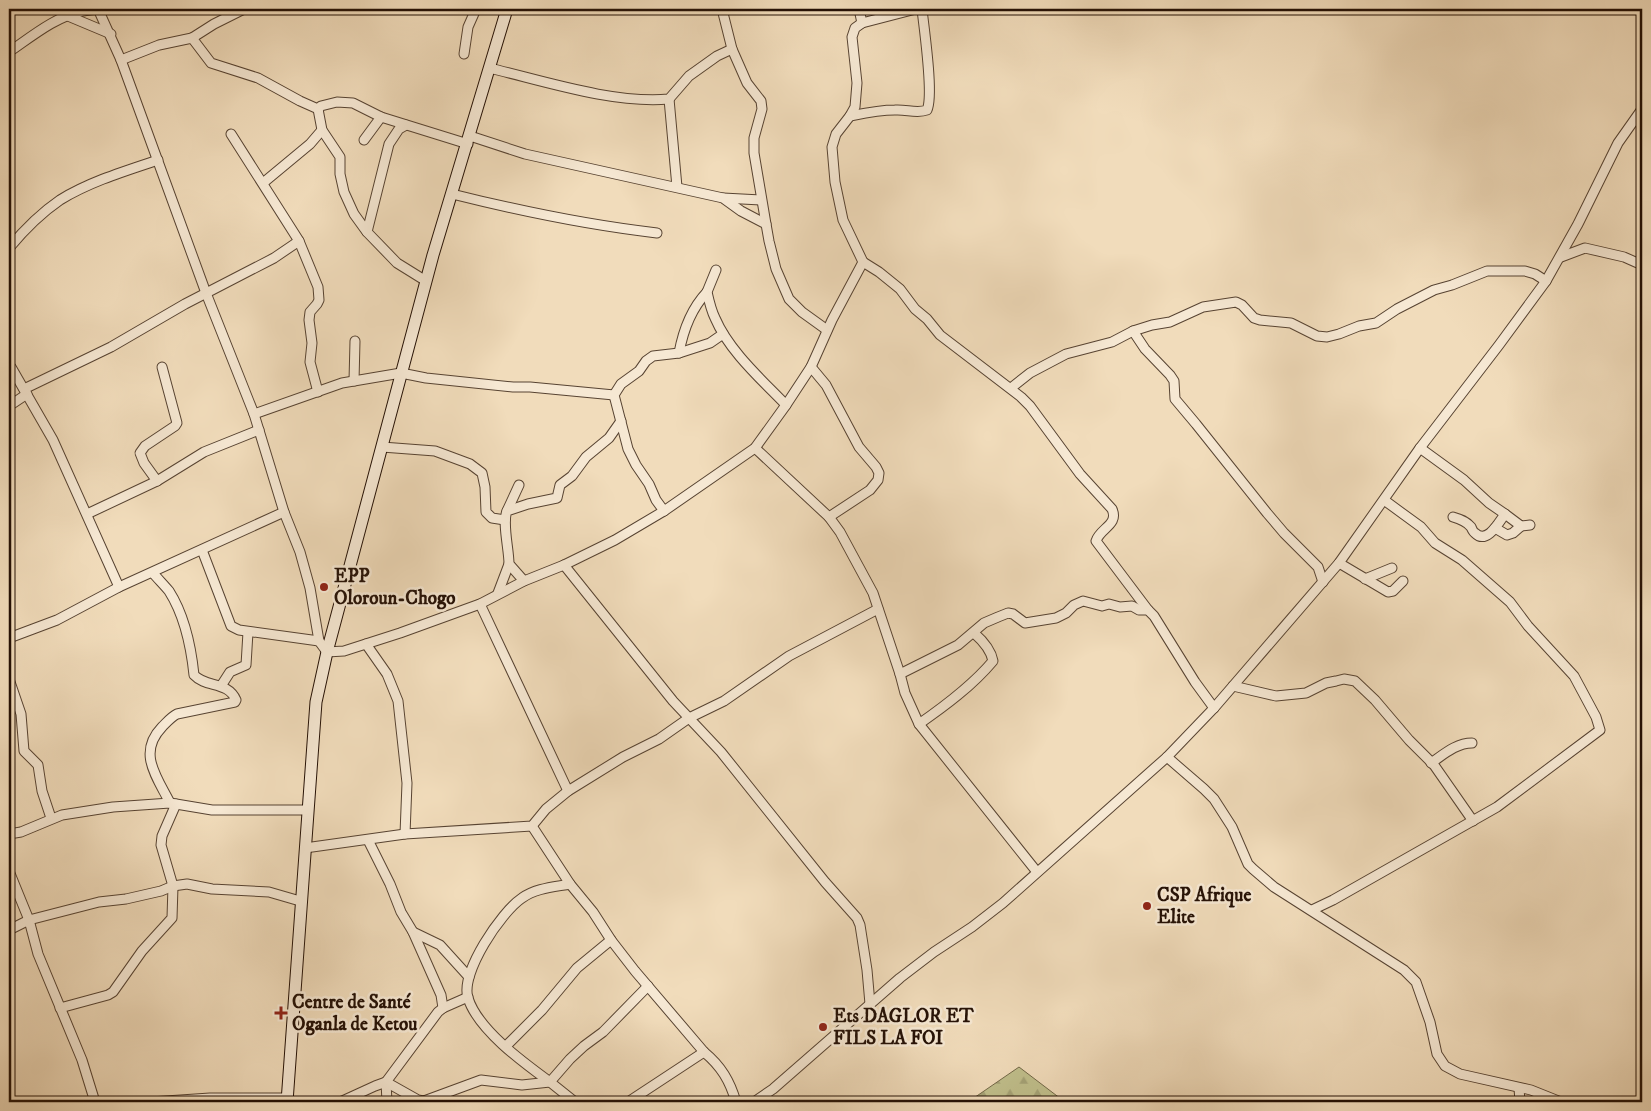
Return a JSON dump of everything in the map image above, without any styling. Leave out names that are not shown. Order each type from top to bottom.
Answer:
[{"type":"street","points":[[9,52],[53,23],[83,11],[99,9],[122,60],[206,293],[254,414],[284,512],[300,552],[310,588],[320,641],[327,652]]},
{"type":"street","points":[[122,60],[159,45],[192,38],[214,24],[244,9]]},
{"type":"street","points":[[464,54],[468,27],[476,9]]},
{"type":"street","points":[[151,1102],[210,1098],[287,1100],[316,702],[327,652],[426,281],[507,9]]},
{"type":"street","points":[[722,9],[732,49],[747,83],[762,101],[762,109],[754,138],[756,168],[776,269],[788,299],[827,330]]},
{"type":"street","points":[[859,9],[862,24]]},
{"type":"street","points":[[916,9],[862,24],[855,28],[852,37],[857,83],[855,107],[836,134],[832,147],[835,182],[843,220],[863,262],[900,289],[915,309],[927,319],[940,335],[1011,388],[1030,406],[1080,474],[1112,509],[1113,519],[1098,535],[1096,541],[1160,626],[1195,682],[1214,708]]},
{"type":"street","points":[[850,116],[875,111],[905,109],[921,113],[927,110],[929,105],[929,80],[922,9]]},
{"type":"street","points":[[68,16],[111,34]]},
{"type":"street","points":[[192,38],[212,63],[258,78],[318,109]]},
{"type":"street","points":[[490,68],[617,97],[658,100],[669,99],[689,76],[717,56],[732,49]]},
{"type":"street","points":[[669,99],[677,187]]},
{"type":"street","points":[[318,109],[321,106],[337,102],[353,103],[381,117],[406,126],[524,154],[723,198],[762,200]]},
{"type":"street","points":[[318,109],[322,130],[340,157],[340,174],[344,192],[354,214],[366,232],[396,263],[426,281]]},
{"type":"street","points":[[754,1102],[773,1089],[870,1004],[934,952],[972,927],[1003,903],[1167,757],[1214,708],[1339,562],[1420,448],[1546,281],[1561,256],[1618,143],[1642,109]]},
{"type":"street","points":[[364,140],[381,117]]},
{"type":"street","points":[[366,232],[389,144],[399,129],[406,126]]},
{"type":"street","points":[[263,183],[310,144],[322,130]]},
{"type":"street","points":[[231,134],[299,241],[318,287],[319,300],[310,312],[309,320],[312,343],[310,362],[318,392]]},
{"type":"street","points":[[9,248],[25,229],[60,200],[121,173],[158,160]]},
{"type":"street","points":[[452,194],[553,218],[608,228],[657,233]]},
{"type":"street","points":[[723,198],[741,211],[766,224]]},
{"type":"street","points":[[9,406],[25,391],[111,347],[154,321],[274,258],[299,241]]},
{"type":"street","points":[[1561,256],[1585,248],[1624,257],[1642,265]]},
{"type":"street","points":[[327,652],[344,651],[480,604],[498,593],[564,565],[615,540],[664,511],[755,448],[811,367],[827,330],[863,262]]},
{"type":"street","points":[[679,353],[685,330],[716,270]]},
{"type":"street","points":[[1011,388],[1030,373],[1066,354],[1112,342],[1152,325],[1170,322],[1204,307],[1236,302],[1242,305],[1254,318],[1291,323],[1322,337],[1333,336],[1352,328],[1376,323],[1434,290],[1487,271],[1525,271],[1535,274],[1546,281]]},
{"type":"street","points":[[706,292],[723,334],[752,370],[786,405]]},
{"type":"street","points":[[1133,332],[1145,349],[1174,381],[1175,399],[1182,409],[1284,533],[1318,567],[1323,582]]},
{"type":"street","points":[[664,511],[628,449],[614,395],[621,384],[639,371],[646,361],[653,356],[679,353],[710,343],[723,334]]},
{"type":"street","points":[[354,381],[355,341]]},
{"type":"street","points":[[11,367],[53,440],[119,587]]},
{"type":"street","points":[[157,481],[144,463],[140,453],[145,446],[177,423],[162,367]]},
{"type":"street","points":[[811,367],[826,385],[859,447],[876,467],[878,473],[878,480],[870,490],[828,517]]},
{"type":"street","points":[[254,414],[342,383],[401,374],[513,387],[614,395]]},
{"type":"street","points":[[382,446],[435,451],[470,464],[482,473],[485,487],[486,512],[492,518],[506,515],[528,504],[557,498],[560,485],[572,476],[586,456],[609,438],[621,421]]},
{"type":"street","points":[[87,514],[157,481],[204,452],[259,430]]},
{"type":"street","points":[[755,448],[828,517],[840,532],[872,593],[900,674],[904,693],[919,724],[1037,872]]},
{"type":"street","points":[[1420,448],[1464,480],[1489,503],[1525,525],[1507,535],[1495,528]]},
{"type":"street","points":[[498,593],[509,564],[506,515],[518,485]]},
{"type":"street","points":[[1312,910],[1497,807],[1598,731],[1600,727],[1574,676],[1528,626],[1510,602],[1462,560],[1435,543],[1421,527],[1384,500]]},
{"type":"street","points":[[9,638],[57,620],[119,587],[284,512]]},
{"type":"street","points":[[1453,517],[1467,523],[1475,533],[1482,537],[1495,528],[1505,514]]},
{"type":"street","points":[[202,550],[231,626],[248,632],[320,641]]},
{"type":"street","points":[[1339,562],[1388,592],[1393,591],[1403,581]]},
{"type":"street","points":[[509,564],[524,581]]},
{"type":"street","points":[[564,565],[662,687],[720,752],[825,882],[857,918],[863,942],[870,1004]]},
{"type":"street","points":[[1365,579],[1392,568]]},
{"type":"street","points":[[60,1008],[108,995],[116,989],[142,951],[172,918],[173,886],[161,845],[162,836],[173,804],[153,769],[149,755],[150,746],[157,733],[178,714],[235,702],[236,698],[227,688],[201,680],[194,675],[192,653],[184,624],[169,592],[153,572]]},
{"type":"street","points":[[900,674],[958,645],[984,623],[1008,613],[1013,614],[1025,623],[1030,623],[1056,618],[1083,601],[1102,606],[1109,604],[1120,607],[1132,606],[1140,610],[1148,610]]},
{"type":"street","points":[[480,604],[568,791]]},
{"type":"street","points":[[305,848],[405,834],[532,826],[546,809],[568,791],[623,757],[659,739],[689,718],[724,701],[789,656],[878,609]]},
{"type":"street","points":[[221,686],[230,672],[244,668],[246,665],[248,632]]},
{"type":"street","points":[[919,724],[967,688],[993,661],[982,640],[974,633]]},
{"type":"street","points":[[366,644],[387,674],[398,701],[407,783],[405,834]]},
{"type":"street","points":[[9,679],[12,702],[21,714],[24,751],[38,765],[42,791],[51,818]]},
{"type":"street","points":[[1233,686],[1276,696],[1306,694],[1326,683],[1344,679],[1355,681],[1375,700],[1436,768],[1473,821]]},
{"type":"street","points":[[1431,763],[1463,743],[1472,743]]},
{"type":"street","points":[[1167,757],[1214,800],[1232,827],[1250,867],[1274,887],[1404,970],[1413,978],[1430,1022],[1437,1054],[1445,1066],[1460,1074],[1531,1090],[1561,1102]]},
{"type":"street","points":[[9,834],[21,832],[62,815],[113,807],[173,804],[212,810],[307,810]]},
{"type":"street","points":[[532,826],[570,884],[593,912],[611,940],[704,1052],[716,1063],[726,1077],[736,1102]]},
{"type":"street","points":[[368,840],[390,884],[401,912],[413,932],[441,995],[442,1008]]},
{"type":"street","points":[[9,871],[29,920],[38,954],[82,1060],[95,1102]]},
{"type":"street","points":[[9,930],[29,920],[99,902],[126,899],[187,884],[212,889],[269,892],[300,902]]},
{"type":"street","points":[[570,884],[549,887],[534,892],[522,898],[511,908],[483,944],[469,977],[468,997],[492,1035],[528,1066],[575,1102]]},
{"type":"street","points":[[413,932],[440,945],[469,977]]},
{"type":"street","points":[[506,1046],[542,1010],[577,968],[611,940]]},
{"type":"street","points":[[386,1082],[418,1100],[424,1101],[481,1080],[522,1085],[550,1082],[570,1059],[603,1032],[648,986]]},
{"type":"street","points":[[340,1102],[386,1082],[438,1012],[442,1008],[468,997]]},
{"type":"street","points":[[628,1102],[704,1052]]},
{"type":"street","points":[[386,1082],[386,1102]]},
{"type":"street","points":[[1519,1088],[1520,1102]]},
{"type":"green space","points":[[1019,1067],[1065,1102],[968,1102]]},
{"type":"place","name":"EPP Oloroun-Chogo","points":[[324,587]]},
{"type":"place","name":"CSP Afrique Elite","points":[[1147,906]]},
{"type":"place","name":"Centre de Santé Oganla de Ketou","points":[[281,1013]]},
{"type":"place","name":"Ets DAGLOR ET FILS LA FOI","points":[[823,1027]]}]
